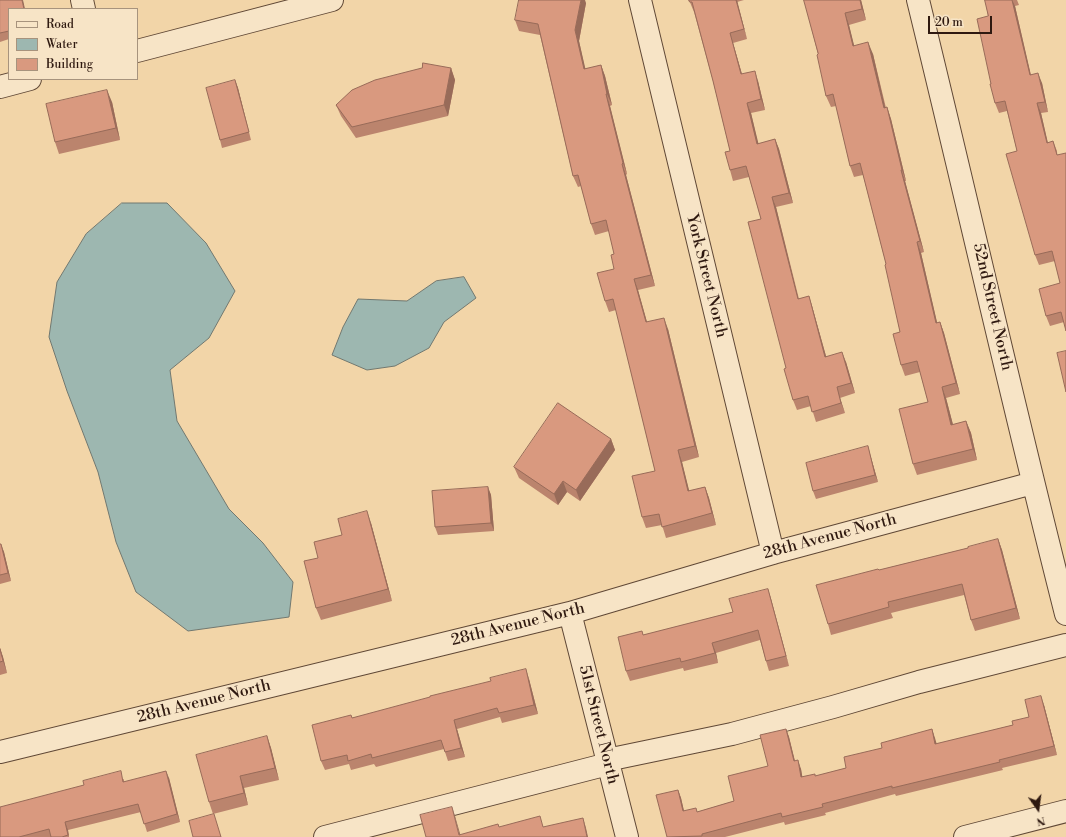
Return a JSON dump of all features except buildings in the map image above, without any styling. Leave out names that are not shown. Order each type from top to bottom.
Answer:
[{"type":"street","points":[[138,52],[332,0]]},
{"type":"street","name":"York Street North","points":[[640,0],[773,552]]},
{"type":"street","name":"52nd Street North","points":[[918,0],[1033,483],[1066,614]]},
{"type":"street","points":[[0,87],[26,80]]},
{"type":"street","name":"28th Avenue North","points":[[0,752],[570,613],[773,552],[1033,483]]},
{"type":"street","name":"51st Street North","points":[[570,613],[627,837]]},
{"type":"street","points":[[325,837],[608,762],[732,734],[918,682],[1066,645]]},
{"type":"street","points":[[965,837],[1066,811]]},
{"type":"water","points":[[122,203],[167,203],[206,243],[235,291],[209,338],[170,370],[177,421],[229,509],[263,543],[293,582],[289,617],[188,631],[136,592],[116,542],[98,472],[67,391],[49,337],[57,282],[86,234]]},
{"type":"water","points":[[464,277],[476,298],[444,322],[429,348],[395,366],[367,370],[332,355],[343,327],[358,299],[407,301],[436,281]]}]
